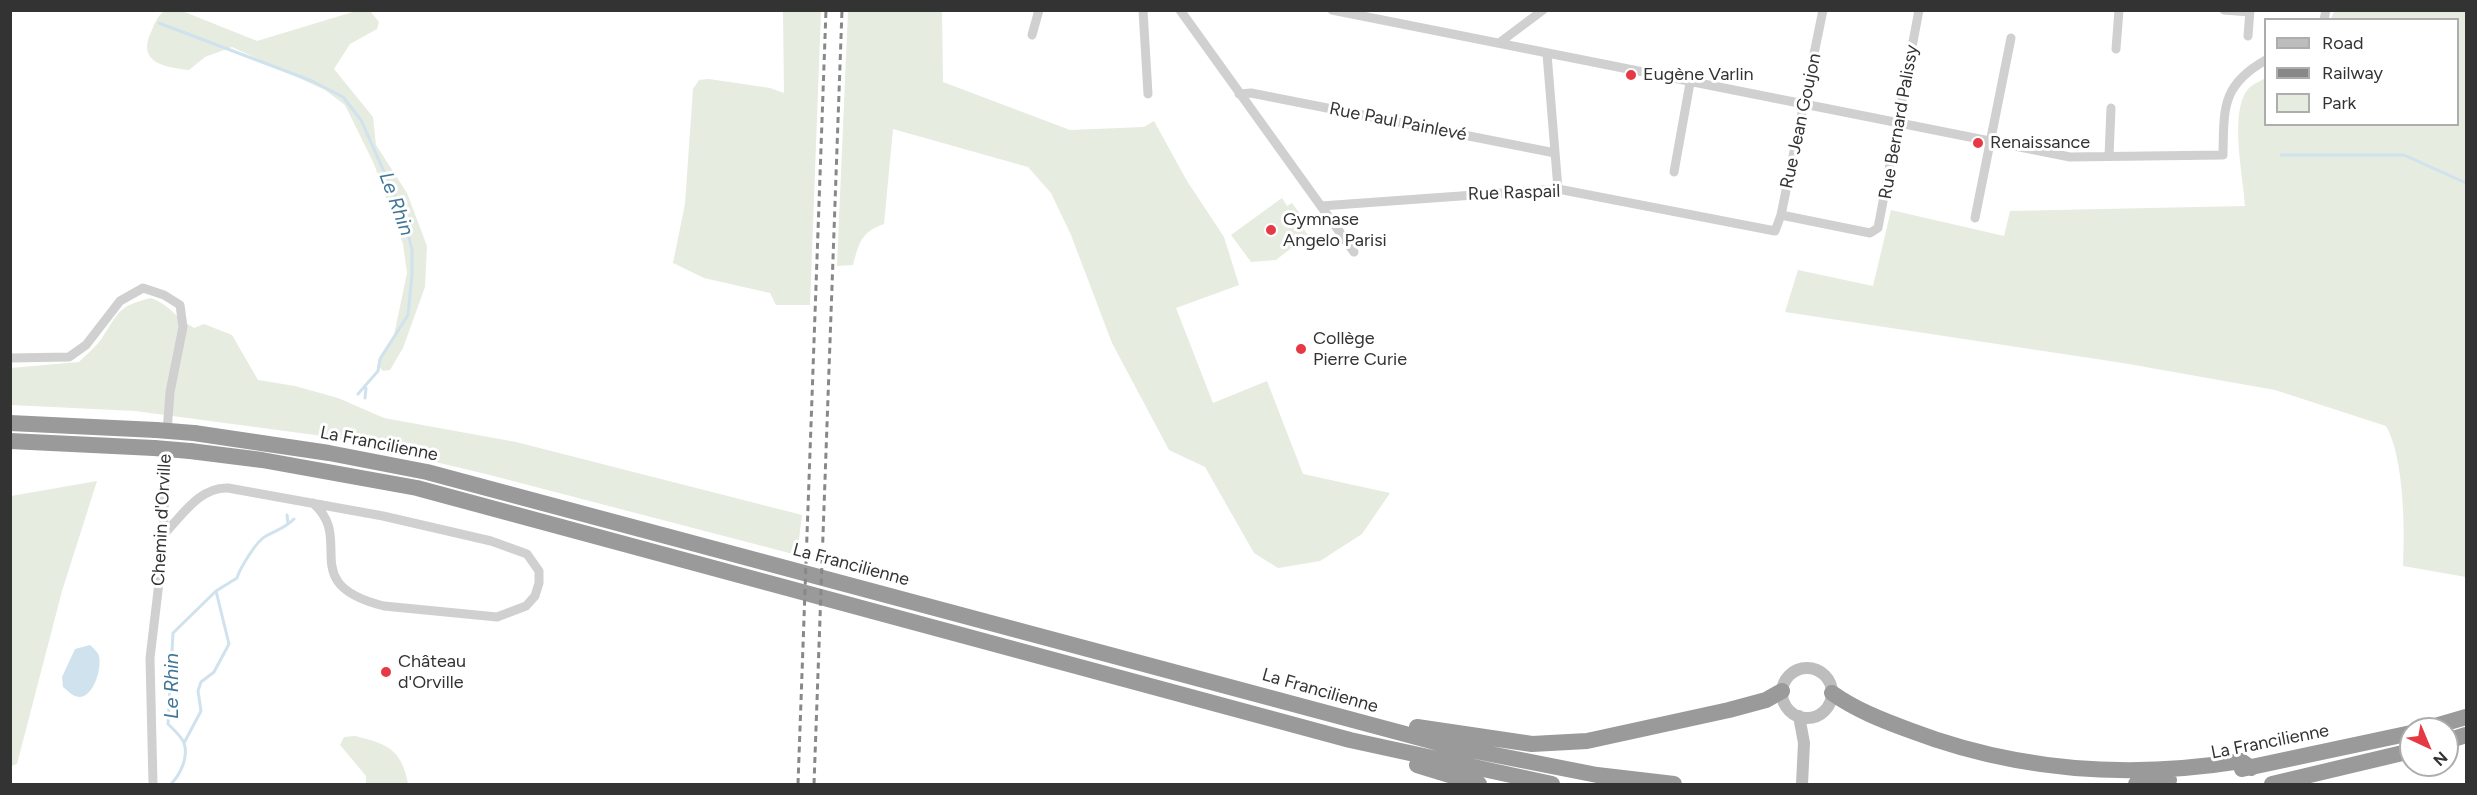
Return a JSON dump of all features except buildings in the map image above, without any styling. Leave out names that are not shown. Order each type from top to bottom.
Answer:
[{"type":"highway","name":"La Francilienne","points":[[10,423],[194,433],[329,453],[427,472],[1497,757],[1597,775],[1674,784]]},
{"type":"highway","name":"La Francilienne","points":[[10,441],[190,451],[262,460],[417,488],[1350,740],[1552,784]]},
{"type":"highway","points":[[1299,705],[1324,706],[1428,729],[1532,744],[1587,741],[1644,730],[1766,700],[1782,690]]},
{"type":"highway","points":[[1832,693],[1862,711],[1923,735],[2008,759],[2070,768],[2141,772],[2200,768],[2241,761],[2251,768]]},
{"type":"highway","name":"La Francilienne","points":[[2136,784],[2251,768],[2399,736]]},
{"type":"highway","points":[[1350,740],[1354,747],[1479,784]]},
{"type":"highway","points":[[2271,784],[2399,754]]},
{"type":"street","points":[[1032,34],[1039,10]]},
{"type":"street","points":[[1143,10],[1148,94]]},
{"type":"street","points":[[1180,10],[1354,252]]},
{"type":"street","points":[[1332,10],[2070,157],[2223,155],[2225,103],[2235,84],[2245,73],[2264,61]]},
{"type":"street","points":[[1366,17],[1375,10]]},
{"type":"street","points":[[1499,43],[1543,10]]},
{"type":"street","name":"Rue Jean Goujon","points":[[1775,231],[1781,215],[1823,10]]},
{"type":"street","name":"Rue Bernard Palissy","points":[[1781,215],[1875,232],[1883,210],[1919,10]]},
{"type":"street","points":[[2116,49],[2119,10]]},
{"type":"street","points":[[2224,10],[2250,11],[2248,36]]},
{"type":"street","points":[[1975,218],[2011,38]]},
{"type":"street","points":[[1547,54],[1558,189]]},
{"type":"street","points":[[1674,172],[1690,83]]},
{"type":"street","name":"Rue Paul Painlevé","points":[[1239,94],[1251,93],[1556,153]]},
{"type":"street","points":[[2109,156],[2111,108]]},
{"type":"street","name":"Rue Raspail","points":[[1322,206],[1558,189],[1775,231]]},
{"type":"street","name":"Chemin d'Orville","points":[[10,358],[69,357],[86,345],[120,301],[143,288],[164,295],[180,305],[183,327],[170,392],[163,479],[163,535],[150,658],[153,784]]},
{"type":"street","points":[[163,535],[199,496],[218,488],[313,503],[429,526],[491,541],[527,554],[539,571],[535,596],[526,606],[497,617],[367,602],[347,592],[336,580],[330,566],[330,528],[326,514],[313,503]]},
{"type":"street","points":[[1803,769],[1810,730],[1818,715],[1827,708],[1832,693],[1826,677],[1811,669],[1795,671],[1789,676],[1782,690],[1786,706],[1799,716],[1818,715]]},
{"type":"street","points":[[1799,716],[1804,743],[1802,784]]},
{"type":"green space","points":[[164,11],[182,11],[257,41],[356,11],[370,11],[379,22],[377,29],[350,44],[334,69],[373,117],[376,145],[407,193],[427,246],[425,287],[403,348],[390,370],[383,371],[378,365],[380,356],[394,335],[407,273],[403,244],[374,164],[345,105],[325,90],[232,47],[205,57],[189,70],[170,67],[155,61],[147,49],[148,41],[154,24]]},
{"type":"green space","points":[[783,11],[821,11],[810,305],[776,305],[770,293],[704,278],[673,263],[685,204],[693,89],[699,80],[709,79],[770,88],[784,93]]},
{"type":"green space","points":[[848,11],[942,11],[943,82],[1070,130],[1144,127],[1154,121],[1187,181],[1224,237],[1239,285],[1176,308],[1213,403],[1267,381],[1303,474],[1390,493],[1362,534],[1320,561],[1278,568],[1254,553],[1205,467],[1169,450],[1112,343],[1071,235],[1051,193],[1028,167],[893,129],[884,224],[870,231],[862,239],[853,265],[837,266]]},
{"type":"green space","points":[[2334,11],[2466,11],[2466,577],[2403,566],[2404,533],[2400,474],[2397,456],[2386,426],[2275,390],[2123,363],[1785,312],[1798,270],[1873,286],[1891,210],[2004,236],[2010,211],[2245,206],[2239,145],[2239,112],[2249,88],[2264,79],[2264,126],[2459,126],[2459,18],[2331,18]]},
{"type":"green space","name":"Gymnase Angelo Parisi","points":[[1282,198],[1287,206],[1292,203],[1306,222],[1301,225],[1308,235],[1276,260],[1251,262],[1231,235]]},
{"type":"green space","points":[[151,298],[163,304],[194,328],[204,324],[232,335],[258,380],[295,386],[338,398],[384,418],[516,442],[802,515],[797,555],[486,474],[330,437],[135,411],[11,405],[11,368],[79,362],[100,341],[120,311],[132,304]]},
{"type":"green space","points":[[97,481],[62,591],[17,764],[11,766],[11,496]]},
{"type":"green space","points":[[355,736],[376,742],[392,750],[402,763],[408,784],[366,784],[366,776],[340,745],[344,737]]},
{"type":"water","points":[[90,645],[99,656],[98,674],[89,692],[77,697],[63,687],[62,677],[75,649]]},
{"type":"waterway","name":"Le Rhin","points":[[159,23],[312,81],[343,97],[361,120],[403,214],[412,250],[412,274],[408,315],[380,359],[378,371],[358,394]]},
{"type":"waterway","points":[[2281,155],[2404,155],[2466,183]]},
{"type":"waterway","name":"Le Rhin","points":[[365,398],[366,388]]},
{"type":"waterway","name":"Le Rhin","points":[[287,515],[288,524]]},
{"type":"waterway","name":"Le Rhin","points":[[171,784],[178,776],[185,754],[183,741],[168,724],[173,633],[216,591],[237,578],[249,555],[262,539],[294,519]]},
{"type":"waterway","points":[[184,743],[201,711],[198,691],[201,682],[214,672],[229,644],[216,591]]},
{"type":"railway","points":[[798,784],[826,10]]},
{"type":"railway","points":[[814,784],[842,10]]},
{"type":"place","name":"Eugène Varlin","points":[[1631,75]]},
{"type":"place","name":"Renaissance","points":[[1978,143]]},
{"type":"place","name":"Gymnase Angelo Parisi","points":[[1271,230]]},
{"type":"place","name":"Collège Pierre Curie","points":[[1301,349]]},
{"type":"place","name":"Château d'Orville","points":[[386,672]]}]
